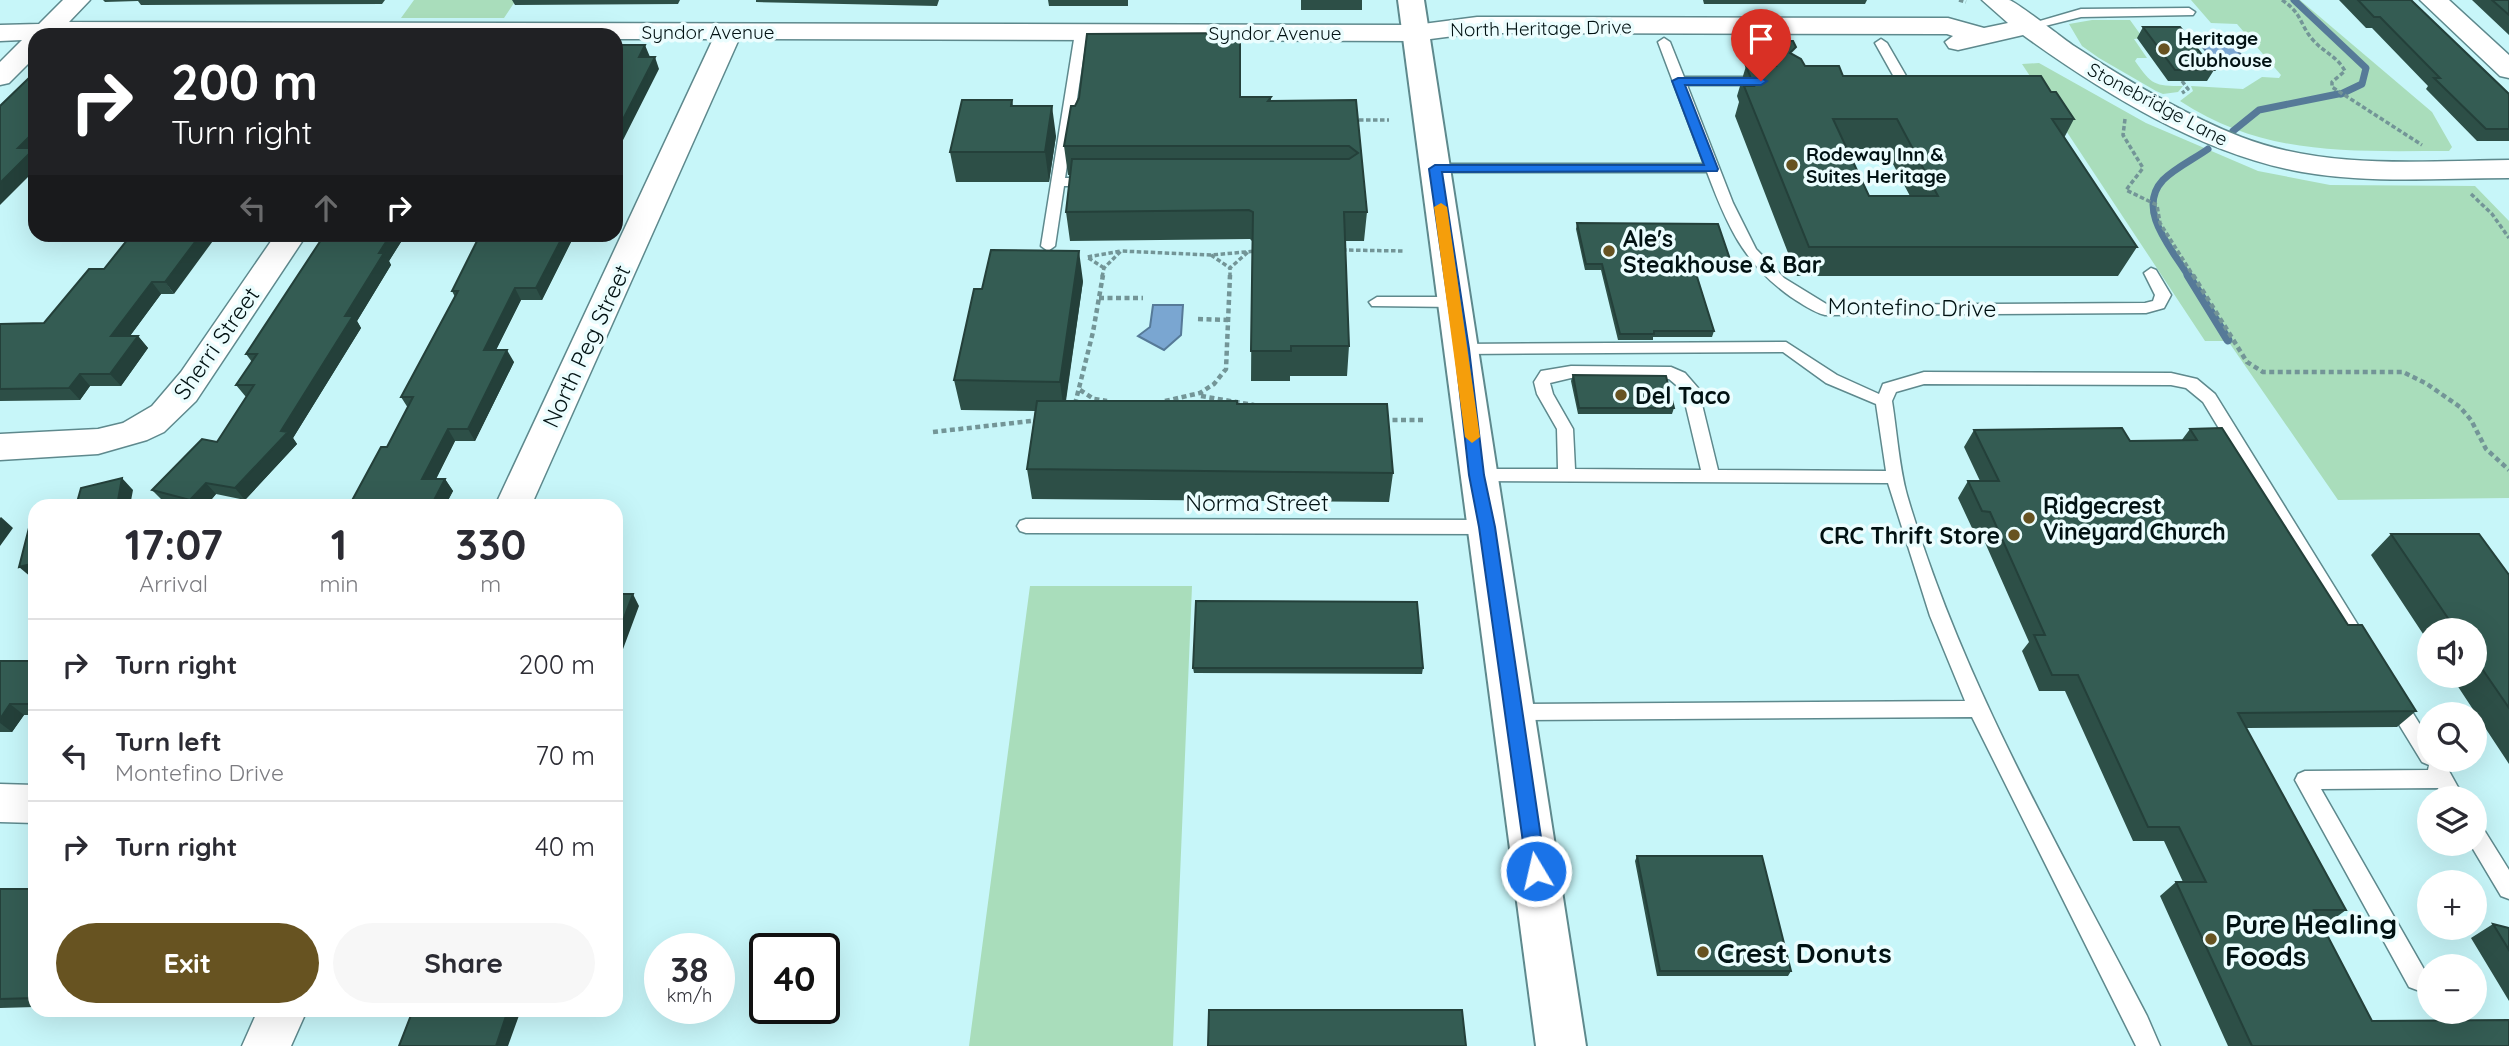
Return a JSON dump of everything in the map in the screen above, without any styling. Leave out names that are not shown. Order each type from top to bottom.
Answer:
[{"type":"street","points":[[49,28],[77,0]]},
{"type":"street","name":"Montefino Drive","points":[[1651,0],[1668,31]]},
{"type":"street","name":"Montefino Drive","points":[[1668,31],[1672,0]]},
{"type":"street","points":[[1995,0],[2025,27]]},
{"type":"street","points":[[2433,0],[2451,13],[2509,70]]},
{"type":"street","points":[[1413,17],[1462,349],[1476,475],[1487,527],[1561,1046]]},
{"type":"street","name":"Syndor Avenue","points":[[623,33],[1082,33],[1413,17]]},
{"type":"street","name":"North Heritage Drive","points":[[1413,17],[1479,43],[1668,31],[1948,26],[1982,36]]},
{"type":"street","name":"North Heritage Drive","points":[[1668,31],[1881,43],[1957,42],[2025,27]]},
{"type":"street","name":"Stonebridge Lane","points":[[2025,27],[2067,56],[2187,124],[2250,151],[2327,167],[2509,169]]},
{"type":"street","name":"Syndor Avenue","points":[[0,33],[28,35]]},
{"type":"street","name":"North Peg Street","points":[[516,499],[729,33]]},
{"type":"street","points":[[0,78],[28,49]]},
{"type":"street","name":"Sherri Street","points":[[0,447],[42,446],[116,438],[157,419],[189,385],[287,242]]},
{"type":"street","points":[[0,803],[28,804]]},
{"type":"street","points":[[267,1046],[280,1017]]},
{"type":"lane","points":[[2025,27],[2081,13],[2189,12]]},
{"type":"lane","name":"Montefino Drive","points":[[1668,31],[1678,81],[1712,169],[1750,251],[1779,281],[1825,310],[2146,308],[2159,304],[2163,295],[2151,273]]},
{"type":"lane","points":[[1048,246],[1082,33]]},
{"type":"lane","points":[[1877,81],[1902,81],[1881,43]]},
{"type":"lane","points":[[1678,81],[1761,81]]},
{"type":"lane","points":[[1435,169],[1712,169]]},
{"type":"lane","points":[[1058,182],[1099,182]]},
{"type":"lane","points":[[1377,302],[1455,302]]},
{"type":"lane","points":[[1462,349],[1786,346],[1823,376],[1856,394],[1884,401]]},
{"type":"lane","points":[[1566,475],[1567,445],[1563,424],[1546,399],[1542,382],[1548,375],[1571,372],[1671,373],[1685,382],[1692,396],[1711,475]]},
{"type":"lane","points":[[2148,1046],[1978,709],[1939,616],[1895,477],[1884,401],[1889,388],[1924,378],[2172,379],[2190,383],[2209,398],[2371,663]]},
{"type":"lane","points":[[1476,475],[1895,477]]},
{"type":"lane","name":"Norma Street","points":[[1026,526],[1487,527]]},
{"type":"lane","points":[[2386,686],[2417,737]]},
{"type":"lane","points":[[1513,712],[1978,709]]},
{"type":"lane","points":[[2439,772],[2447,786]]},
{"type":"lane","points":[[2417,979],[2305,780],[2443,779]]},
{"type":"lane","points":[[2487,853],[2509,889]]},
{"type":"path","points":[[1959,0],[1966,2]]},
{"type":"path","points":[[2282,0],[2301,15],[2309,34],[2341,62],[2345,71],[2333,82],[2332,88],[2414,138],[2427,150]]},
{"type":"path","points":[[2130,111],[2121,129],[2122,137],[2143,168],[2126,190],[2152,202],[2160,223],[2246,362],[2263,372],[2403,372],[2427,384],[2460,407],[2486,449],[2509,470]]},
{"type":"path","points":[[1348,120],[1389,120]]},
{"type":"path","points":[[2467,191],[2492,214],[2509,238]]},
{"type":"path","points":[[1331,249],[1404,251]]},
{"type":"path","points":[[1104,268],[1087,257],[1121,251],[1211,255],[1263,251]]},
{"type":"path","points":[[1094,399],[1073,409],[1080,390],[1104,268],[1121,251]]},
{"type":"path","points":[[1200,395],[1219,382],[1226,369],[1230,268],[1249,252]]},
{"type":"path","points":[[1211,255],[1230,268]]},
{"type":"path","points":[[1099,298],[1143,298]]},
{"type":"path","points":[[1198,319],[1228,320]]},
{"type":"path","points":[[1080,390],[1094,399],[1114,402]]},
{"type":"path","points":[[1154,403],[1200,395],[1263,408]]},
{"type":"path","points":[[933,432],[1045,419]]},
{"type":"path","points":[[1383,421],[1423,421]]},
{"type":"green space","points":[[414,0],[516,0],[504,18],[401,18]]},
{"type":"green space","points":[[2191,0],[2300,0],[2432,112],[2452,147],[2449,151],[2413,151],[2310,147],[2244,132],[2212,119],[2180,101],[2193,91],[2191,86],[2243,89],[2262,77],[2279,78],[2281,75],[2237,24],[2211,23]]},
{"type":"green space","points":[[2092,20],[2130,20],[2143,38],[2134,39],[2147,58],[2137,58],[2135,61],[2146,75],[2160,84],[2183,86],[2178,92],[2163,94],[2082,46],[2069,24]]},
{"type":"green space","points":[[2039,63],[2146,123],[2258,171],[2330,185],[2475,186],[2509,221],[2509,498],[2338,500],[2228,341],[2205,341],[2022,64]]},
{"type":"green space","points":[[1030,586],[1192,586],[1173,1046],[969,1046]]},
{"type":"water","points":[[2192,34],[2224,34],[2247,62],[2215,62]]},
{"type":"water","points":[[1153,305],[1183,305],[1181,335],[1164,350],[1138,336],[1150,327]]},
{"type":"building","points":[[2358,0],[2411,0],[2509,94],[2509,129],[2486,129],[2434,78],[2440,78],[2380,17],[2374,17]]},
{"type":"building","points":[[2492,0],[2509,0],[2509,15]]},
{"type":"building","points":[[2143,27],[2180,27],[2214,70],[2175,70]]},
{"type":"building","points":[[1240,33],[1240,97],[1271,97],[1268,101],[1356,100],[1367,212],[1344,212],[1349,346],[1291,346],[1291,351],[1251,351],[1253,212],[1249,210],[1066,212],[1072,159],[1349,159],[1358,153],[1349,146],[1064,146],[1071,106],[1075,106],[1079,98],[1087,34]]},
{"type":"building","points":[[1765,41],[1793,41],[1796,47],[1790,53],[1801,59],[1805,66],[1839,66],[1843,76],[2041,76],[2051,92],[2056,92],[2074,119],[2052,119],[2137,247],[1809,247],[1744,86],[1754,86],[1746,66],[1776,66],[1772,58],[1779,51]],"holes":[[[1833,119],[1897,119],[1938,196],[1869,196]]]},
{"type":"building","points":[[623,45],[645,45],[639,57],[655,57],[623,119]]},
{"type":"building","points":[[28,79],[28,138],[18,148],[28,148],[28,155],[0,183],[0,106]]},
{"type":"building","points":[[962,100],[1012,100],[1011,106],[1052,106],[1045,152],[950,152]]},
{"type":"building","points":[[1577,223],[1718,224],[1732,265],[1693,264],[1714,331],[1620,334],[1602,264],[1586,264]]},
{"type":"building","points":[[126,242],[195,242],[165,282],[152,282],[111,336],[138,336],[110,374],[80,374],[69,388],[0,389],[0,324],[44,323],[89,269],[104,269]]},
{"type":"building","points":[[320,242],[386,242],[379,253],[384,253],[345,316],[353,316],[281,431],[288,432],[235,488],[206,483],[191,499],[152,490],[202,439],[217,442],[254,385],[236,385],[257,354],[246,354]]},
{"type":"building","points":[[476,242],[560,242],[536,288],[515,288],[484,350],[507,350],[468,429],[448,429],[422,479],[445,479],[435,499],[353,499],[381,447],[387,447],[413,397],[401,397],[458,291],[452,291]]},
{"type":"building","points":[[991,250],[1079,251],[1060,382],[954,380],[974,289],[982,289]]},
{"type":"building","name":"Del Taco","points":[[1573,375],[1666,376],[1674,408],[1579,408]]},
{"type":"building","points":[[1037,401],[1387,404],[1393,473],[1027,469]]},
{"type":"building","points":[[2122,428],[2130,441],[2197,440],[2190,429],[2222,428],[2348,625],[2362,625],[2416,711],[2238,713],[2346,910],[2314,910],[2372,1021],[2487,1024],[2487,1020],[2509,1020],[2509,1046],[2252,1046],[2176,882],[2206,882],[2179,827],[2148,827],[2078,675],[2052,675],[2034,635],[2045,635],[1990,512],[1982,511],[1968,481],[1999,481],[1974,430]]},
{"type":"building","points":[[122,478],[118,499],[78,499],[81,488]]},
{"type":"building","points":[[28,532],[28,565],[19,567]]},
{"type":"building","points":[[2391,534],[2479,534],[2509,575],[2509,708],[2487,676],[2487,618],[2448,618]]},
{"type":"building","points":[[623,594],[633,594],[623,620]]},
{"type":"building","points":[[1196,601],[1417,602],[1423,668],[1193,668]]},
{"type":"building","points":[[0,661],[28,661],[28,704],[10,704],[0,719]]},
{"type":"building","points":[[1637,856],[1762,856],[1791,971],[1660,971]]},
{"type":"building","points":[[0,889],[28,889],[28,998],[0,999]]},
{"type":"building","points":[[2493,924],[2509,928],[2509,950]]},
{"type":"building","points":[[1209,1010],[1462,1010],[1466,1046],[1208,1046]]},
{"type":"building","points":[[410,1017],[506,1017],[496,1046],[399,1046]]},
{"type":"waterway","points":[[2294,0],[2366,68],[2362,84],[2341,94]]},
{"type":"waterway","points":[[2233,131],[2259,110],[2338,94]]},
{"type":"waterway","points":[[2189,277],[2160,230],[2153,204],[2155,192],[2163,180],[2208,149]]},
{"type":"waterway","points":[[2188,275],[2228,340]]},
{"type":"slow traffic","points":[[1441,207],[1472,437]]},
{"type":"place","name":"Heritage Clubhouse","points":[[2164,49]]},
{"type":"place","name":"Rodeway Inn & Suites Heritage","points":[[1792,165]]},
{"type":"place","name":"Ale's Steakhouse & Bar","points":[[1609,251]]},
{"type":"place","name":"Del Taco","points":[[1621,395]]},
{"type":"place","name":"Ridgecrest Vineyard Church","points":[[2029,518]]},
{"type":"place","name":"CRC Thrift Store","points":[[2014,535]]},
{"type":"place","name":"Pure Healing Foods","points":[[2211,939]]},
{"type":"place","name":"Crest Donuts","points":[[1703,952]]},
{"type":"route","points":[[1536,871],[1487,527],[1476,475],[1462,349],[1435,169],[1712,169],[1678,81],[1761,81]]}]
